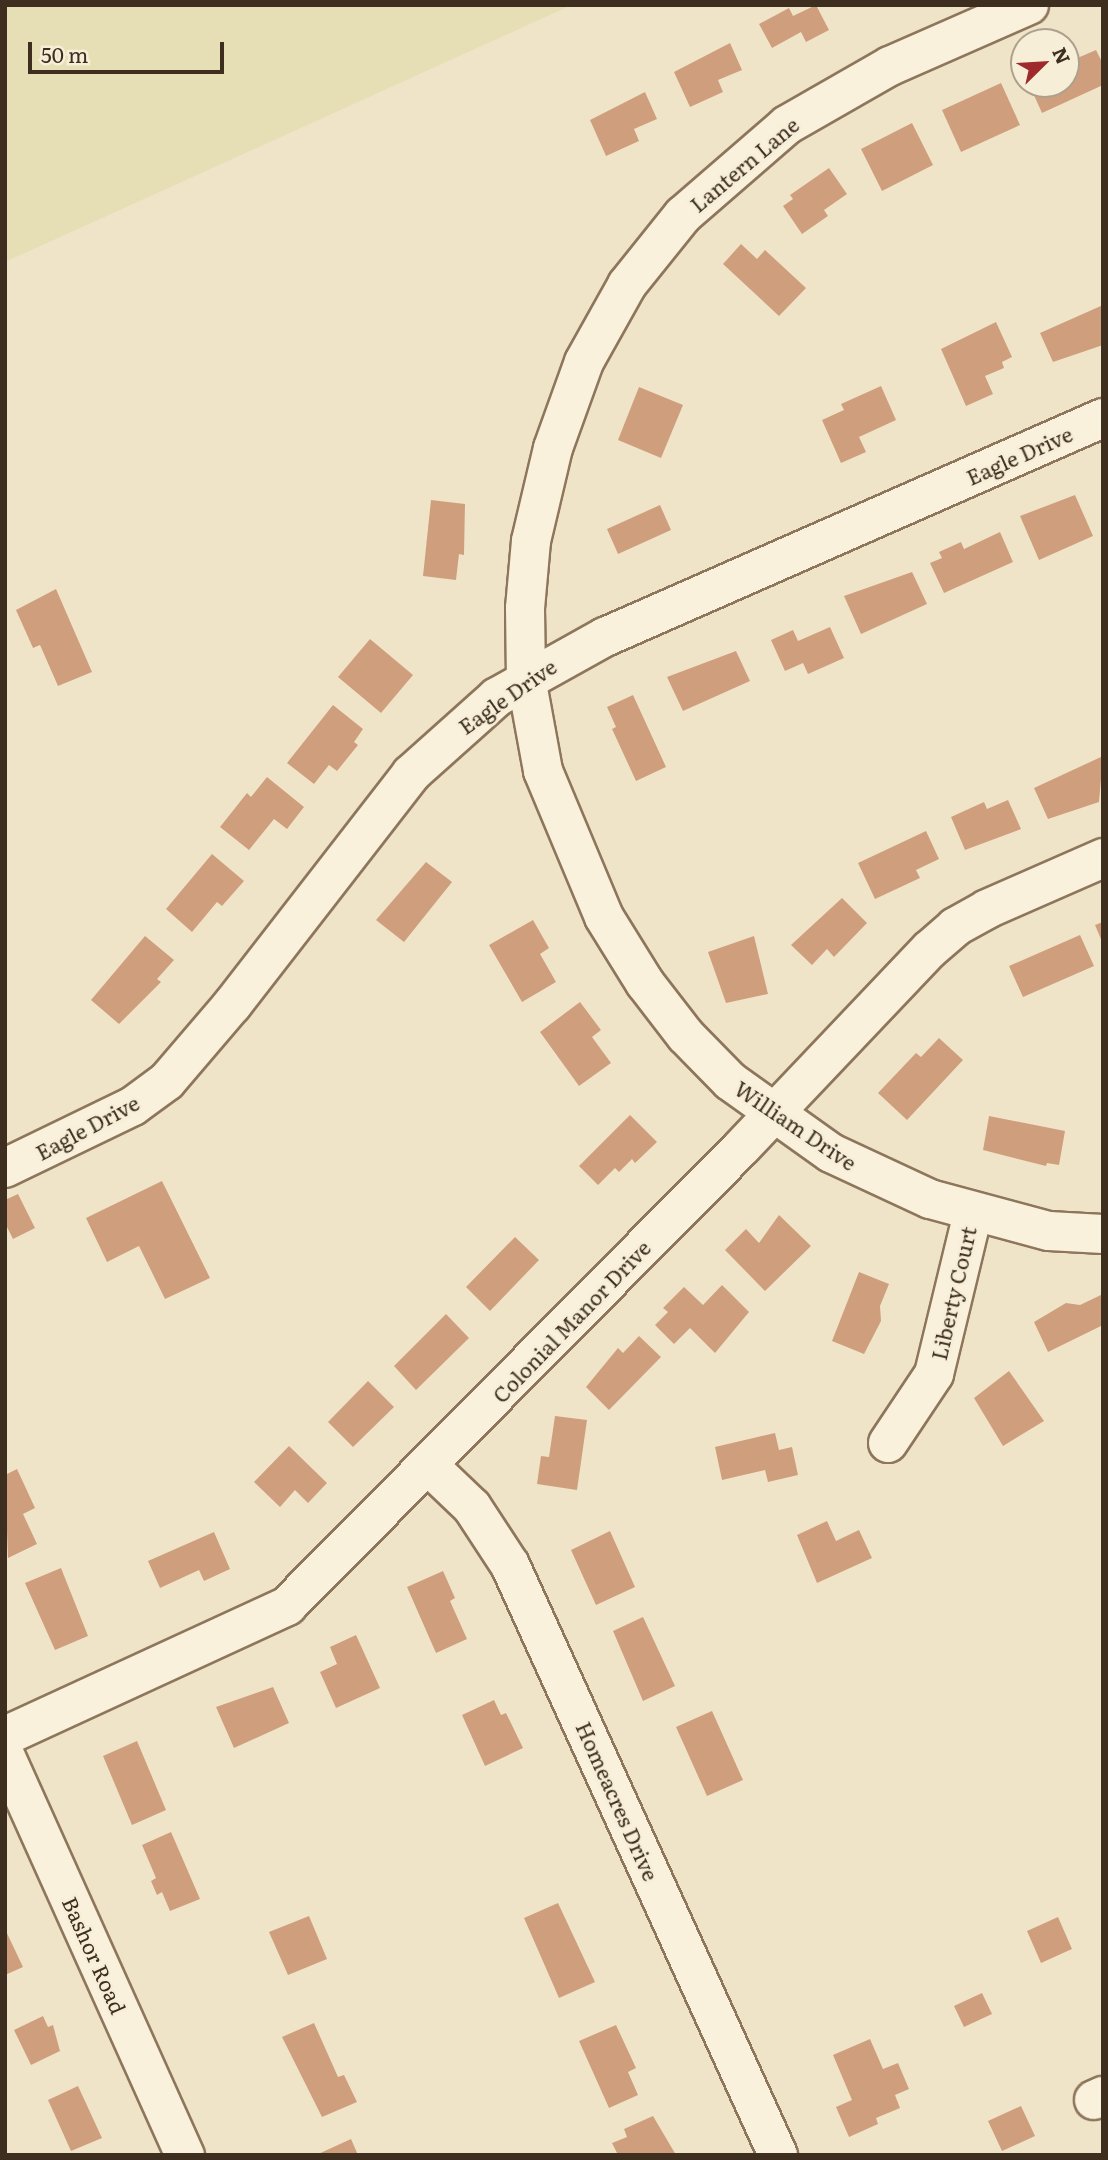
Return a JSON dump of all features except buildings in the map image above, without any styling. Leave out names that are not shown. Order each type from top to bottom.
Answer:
[{"type":"street","name":"Lantern Lane","points":[[526,678],[525,608],[531,541],[553,448],[584,362],[627,285],[683,215],[730,170],[787,125],[890,66],[1029,5]]},
{"type":"street","name":"Eagle Drive","points":[[5,1168],[133,1106],[166,1081],[232,1005],[411,774],[475,714],[526,678],[605,638],[1103,418]]},
{"type":"street","name":"William Drive","points":[[526,678],[543,771],[604,917],[645,983],[686,1036],[730,1081],[773,1115],[873,1175],[972,1213],[1049,1231],[1103,1234]]},
{"type":"street","name":"Colonial Manor Drive","points":[[5,1736],[287,1606],[429,1466],[956,927],[1103,858]]},
{"type":"street","name":"Liberty Court","points":[[888,1443],[934,1374],[972,1213]]},
{"type":"street","name":"Homeacres Drive","points":[[429,1466],[472,1507],[510,1565],[778,2155]]},
{"type":"street","name":"Bashor Road","points":[[5,1755],[185,2155]]},
{"type":"shaded area","points":[[5,5],[572,5],[5,262]]}]
